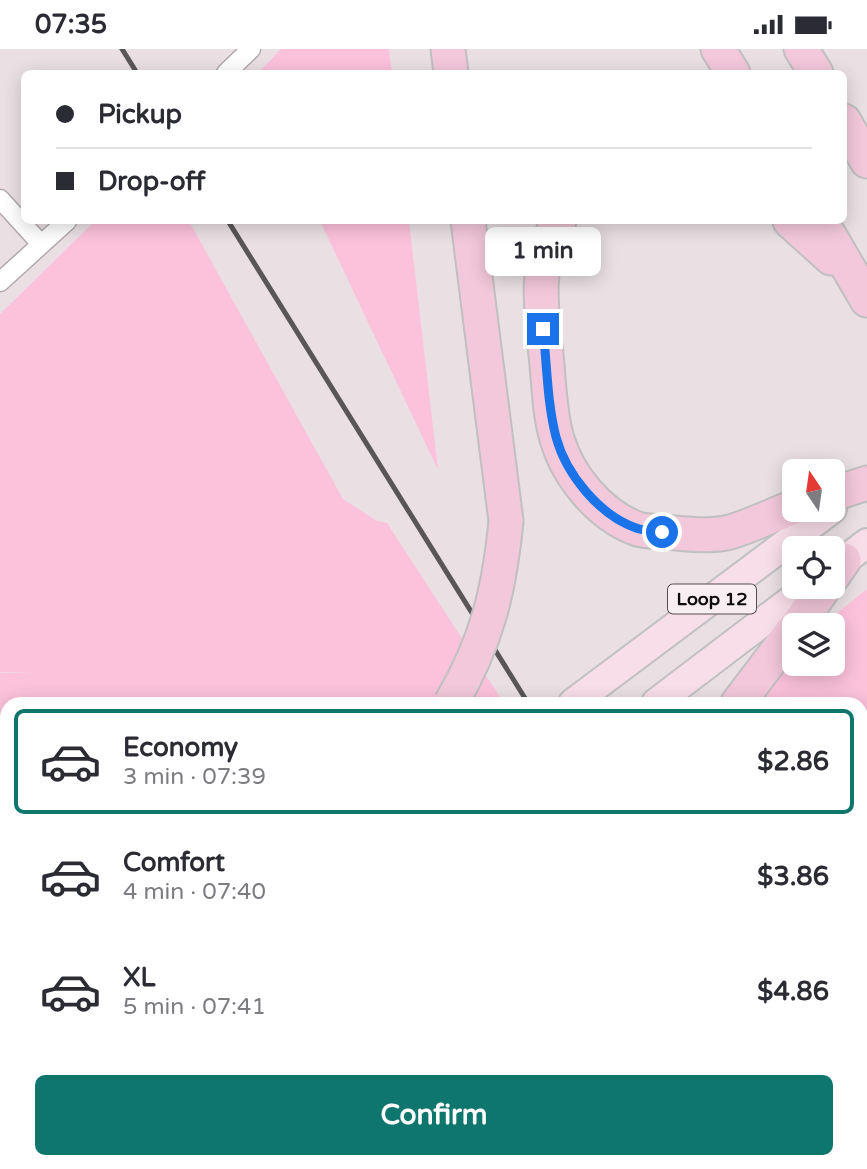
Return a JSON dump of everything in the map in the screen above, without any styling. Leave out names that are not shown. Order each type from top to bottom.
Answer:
[{"type":"highway","points":[[448,49],[451,70]]},
{"type":"highway","points":[[718,49],[731,70]]},
{"type":"highway","points":[[801,49],[814,70]]},
{"type":"highway","points":[[847,126],[867,161]]},
{"type":"highway","points":[[454,697],[483,639],[500,580],[506,521],[468,224]]},
{"type":"highway","points":[[557,224],[550,235],[543,260],[540,301],[552,412],[557,438],[566,460],[598,505],[612,517],[638,529],[687,534],[729,532],[782,512]]},
{"type":"highway","points":[[793,224],[861,291]]},
{"type":"highway","points":[[823,224],[861,291]]},
{"type":"highway","points":[[845,490],[867,483]]},
{"type":"highway","points":[[743,697],[782,645]]},
{"type":"main road","name":"Loop 12","points":[[845,500],[867,483]]},
{"type":"main road","name":"Loop 12","points":[[582,697],[816,522]]},
{"type":"main road","name":"Loop 12","points":[[664,697],[793,599]]},
{"type":"street","points":[[229,70],[251,49]]},
{"type":"street","points":[[0,199],[21,222]]},
{"type":"street","points":[[23,224],[41,244]]},
{"type":"street","points":[[0,282],[63,224]]},
{"type":"shaded area","points":[[281,49],[389,49],[392,70],[261,70]]},
{"type":"shaded area","points":[[92,224],[191,224],[343,499],[377,521],[387,523],[500,697],[0,697],[0,673],[34,673],[0,672],[0,314]]},
{"type":"shaded area","points":[[321,224],[409,224],[438,470]]},
{"type":"shaded area","points":[[867,589],[867,697],[758,697],[782,668],[782,676],[845,676],[845,613],[837,613]]},
{"type":"railway","points":[[122,49],[135,70]]},
{"type":"railway","points":[[230,224],[524,697]]},
{"type":"route","points":[[543,329],[552,412],[557,438],[566,460],[598,505],[612,517],[638,529],[662,532]]}]
